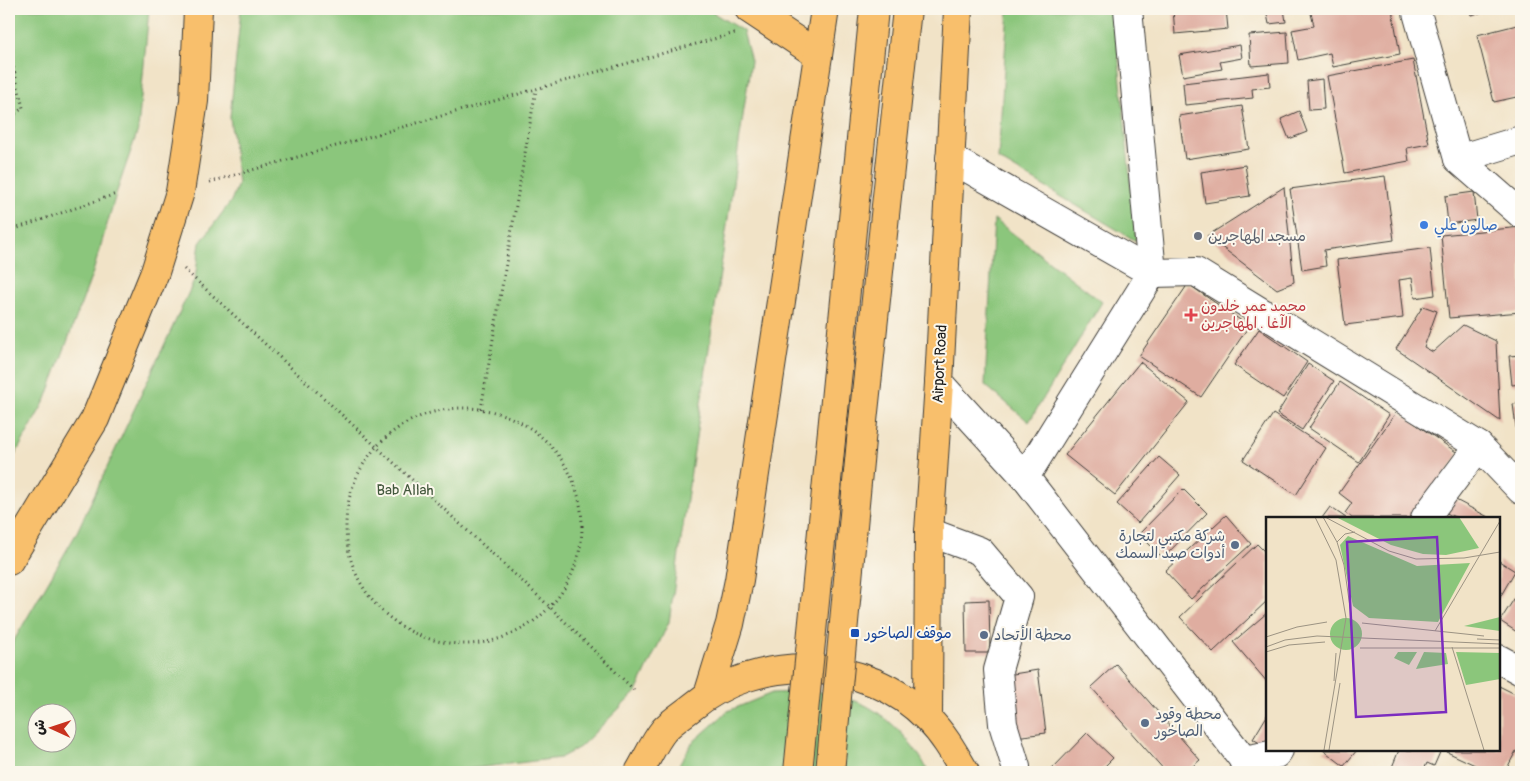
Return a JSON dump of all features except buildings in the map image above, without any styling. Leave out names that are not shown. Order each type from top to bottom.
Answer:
[{"type":"main road","points":[[9,561],[95,420],[162,250],[180,192],[194,101],[198,9]]},
{"type":"main road","points":[[709,692],[730,624],[739,580],[825,9]]},
{"type":"main road","points":[[798,772],[874,9]]},
{"type":"main road","points":[[830,772],[860,450],[907,9]]},
{"type":"main road","name":"Airport Road","points":[[928,718],[929,532],[939,383],[958,9]]},
{"type":"main road","points":[[757,14],[818,54]]},
{"type":"main road","points":[[639,772],[664,730],[709,692],[743,677],[779,668],[816,668],[856,676],[894,693],[928,718],[951,746],[965,772]]},
{"type":"street","points":[[1025,477],[1152,274],[1128,9]]},
{"type":"street","points":[[1416,9],[1458,159],[1521,214]]},
{"type":"street","points":[[1458,159],[1521,140]]},
{"type":"street","points":[[950,158],[1152,274],[1196,272],[1479,446],[1521,490]]},
{"type":"street","points":[[939,383],[1025,477],[1248,766],[1276,754],[1278,751]]},
{"type":"street","points":[[1426,517],[1479,446]]},
{"type":"street","points":[[929,532],[980,551],[1018,597],[998,670],[1010,770]]},
{"type":"street","points":[[1500,661],[1521,672]]},
{"type":"path","points":[[180,192],[237,173],[743,31],[757,14]]},
{"type":"path","points":[[9,48],[23,108],[9,118]]},
{"type":"path","points":[[482,408],[536,88]]},
{"type":"path","points":[[9,231],[116,194]]},
{"type":"path","points":[[162,250],[550,607],[636,692]]},
{"type":"path","points":[[452,408],[482,408],[512,418],[539,435],[561,458],[575,487],[582,519],[579,550],[568,581],[550,607],[521,630],[486,642],[450,644],[414,634],[384,614],[361,585],[348,550],[346,514],[355,478],[375,447],[397,428],[423,414],[452,408]]},
{"type":"green space","points":[[9,9],[149,9],[138,130],[116,194],[93,272],[46,399],[9,466]]},
{"type":"green space","name":"Bab Allah","points":[[241,9],[707,9],[743,31],[751,61],[669,622],[636,692],[580,747],[560,758],[442,772],[9,772],[9,649],[76,534],[195,279],[200,243],[231,201],[238,184],[230,117]]},
{"type":"green space","points":[[1008,9],[1114,9],[1136,241],[998,159]]},
{"type":"green space","points":[[994,219],[1102,302],[1029,422],[985,385]]},
{"type":"green space","points":[[817,691],[858,702],[879,714],[909,741],[928,772],[675,772],[692,743],[728,711],[772,693]]},
{"type":"place","name":"صالون علي","points":[[1424,225]]},
{"type":"place","name":"مسجد المهاجرين","points":[[1198,236]]},
{"type":"place","name":"محمد عمر خلدون الآغا . المهاجرين","points":[[1191,315]]},
{"type":"place","name":"شركة مكتبي لتجارة أدوات صيد السمك","points":[[1235,545]]},
{"type":"place","name":"موقف الصاخور","points":[[855,633]]},
{"type":"place","name":"محطة الأتحاد","points":[[984,635]]},
{"type":"place","name":"محطة وقود الصاخور","points":[[1145,723]]}]
